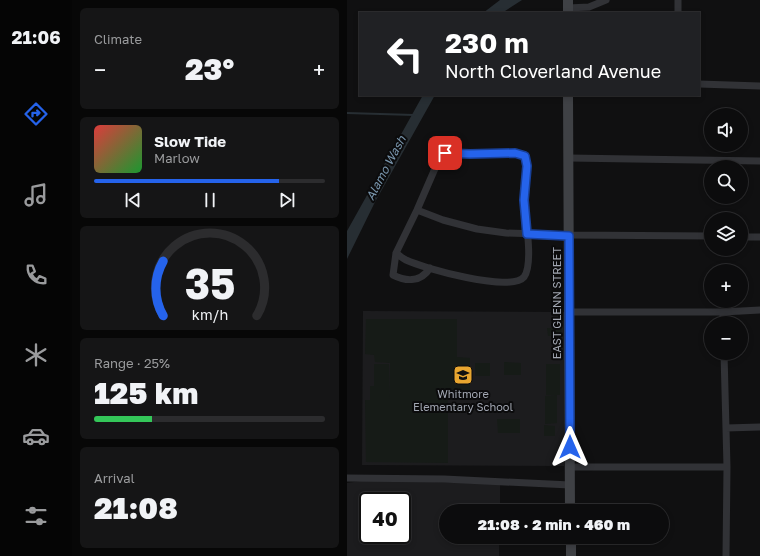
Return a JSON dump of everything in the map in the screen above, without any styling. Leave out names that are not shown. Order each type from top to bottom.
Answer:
[{"type":"street","points":[[568,7],[589,7],[606,0]]},
{"type":"street","points":[[678,0],[678,12]]},
{"type":"street","points":[[700,84],[760,86]]},
{"type":"street","name":"EAST GLENN STREET","points":[[568,96],[570,504]]},
{"type":"street","points":[[396,253],[404,259],[453,275],[502,282],[516,282],[523,278],[528,269],[524,200],[527,166],[525,156],[515,153],[445,153],[439,157],[417,210],[396,253],[393,275],[402,280],[417,279],[425,276],[430,268]]},
{"type":"street","points":[[569,158],[760,161]]},
{"type":"street","points":[[417,210],[443,220],[477,230],[569,236],[704,236]]},
{"type":"street","points":[[748,237],[760,237]]},
{"type":"street","points":[[569,312],[723,312],[760,310]]},
{"type":"street","points":[[724,360],[727,467],[726,556]]},
{"type":"street","points":[[726,428],[760,427]]},
{"type":"street","points":[[570,467],[727,467]]},
{"type":"street","points":[[347,478],[444,478],[570,485]]},
{"type":"street","points":[[571,544],[571,556]]},
{"type":"shaded area","name":"Whitmore Elementary School","points":[[363,311],[564,312],[564,466],[362,465]]},
{"type":"shaded area","points":[[366,319],[457,319],[457,357],[470,358],[470,399],[448,400],[448,463],[366,462],[365,400],[370,400],[370,386],[374,386],[374,364],[389,364],[390,400],[390,363],[375,362],[374,355],[365,354]]},
{"type":"shaded area","points":[[547,328],[562,328],[561,336],[548,336]]},
{"type":"shaded area","points":[[504,362],[521,363],[521,375],[504,375]]},
{"type":"shaded area","points":[[475,363],[490,363],[490,376],[475,376]]},
{"type":"shaded area","points":[[546,364],[560,364],[560,395],[546,395]]},
{"type":"shaded area","points":[[557,395],[557,423],[545,424],[545,396]]},
{"type":"shaded area","points":[[497,419],[520,419],[520,433],[498,433]]},
{"type":"shaded area","points":[[544,425],[555,426],[555,436],[544,436]]},
{"type":"shaded area","points":[[368,480],[500,484],[500,504],[439,504],[439,544],[499,544],[499,556],[347,556],[347,483]]},
{"type":"water","points":[[500,0],[522,0],[504,12],[484,12]]},
{"type":"water","name":"Alamo Wash","points":[[422,96],[434,96],[375,202],[347,259],[347,231]]},
{"type":"waterway","points":[[347,113],[414,115]]},
{"type":"place","name":"Whitmore Elementary School","points":[[463,375]]},
{"type":"route","points":[[445,153],[515,153],[525,156],[527,166],[524,200],[527,234],[569,236],[570,447]]}]
